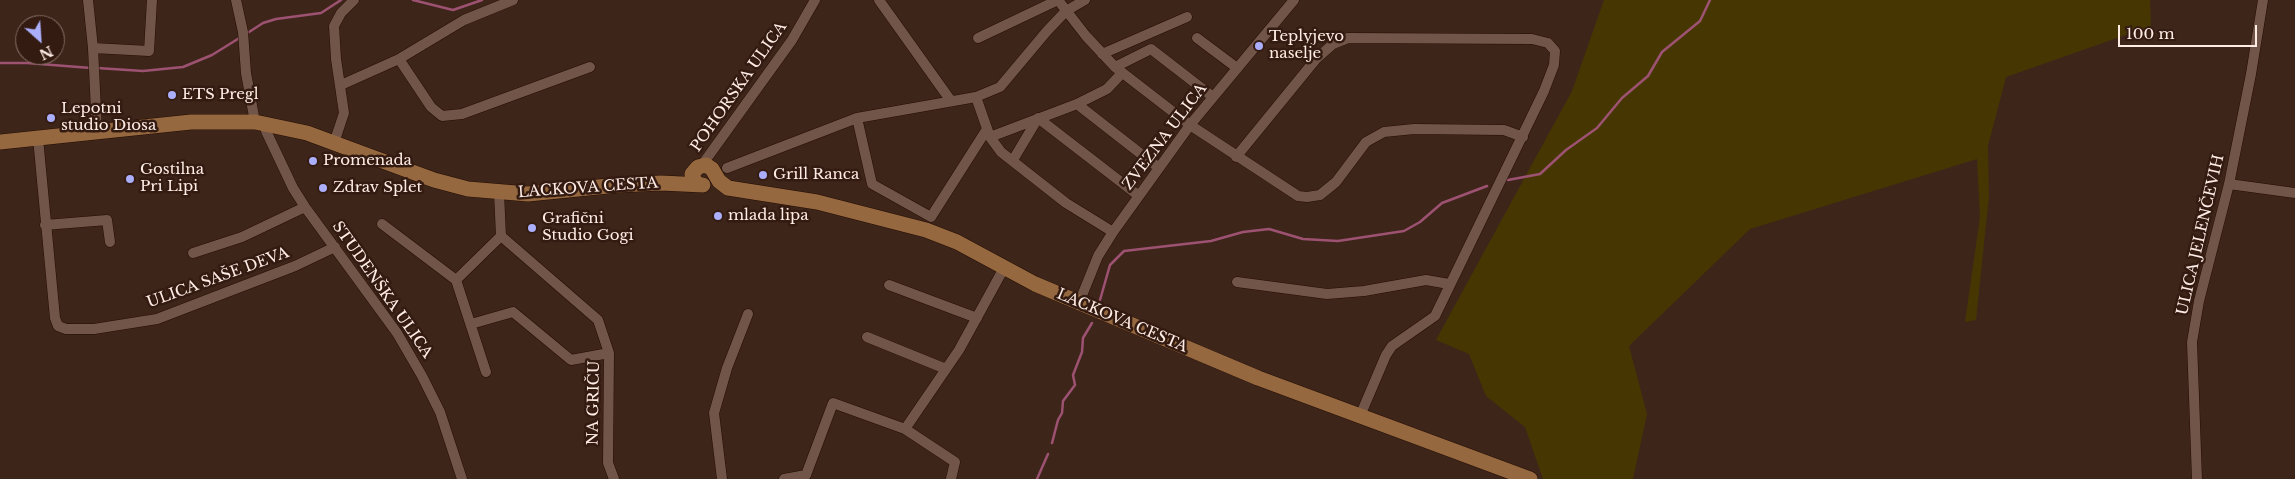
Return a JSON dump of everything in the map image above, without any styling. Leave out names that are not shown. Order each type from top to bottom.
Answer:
[{"type":"street","points":[[88,0],[93,48],[97,132]]},
{"type":"street","points":[[93,48],[149,52],[152,0]]},
{"type":"street","name":"STUDENŠKA ULICA","points":[[236,0],[260,123],[266,131],[304,207],[397,333],[422,376],[440,412],[462,479]]},
{"type":"street","points":[[334,143],[344,113],[336,59],[334,26],[341,13],[354,0]]},
{"type":"street","points":[[341,85],[399,59],[464,20],[513,0]]},
{"type":"street","name":"POHORSKA ULICA","points":[[708,174],[713,150],[792,40],[815,0]]},
{"type":"street","points":[[879,0],[951,101]]},
{"type":"street","points":[[978,38],[1058,0],[1102,54],[1118,70],[1190,126],[1298,196],[1320,195],[1336,182],[1366,142],[1384,132],[1414,129],[1504,130],[1522,138]]},
{"type":"street","points":[[708,174],[857,118],[976,97],[1000,87],[1066,11],[1085,0]]},
{"type":"street","name":"ZVEZNA ULICA","points":[[1079,303],[1098,256],[1138,196],[1212,97],[1294,0]]},
{"type":"street","name":"ULICA JELENČEVIH","points":[[2197,479],[2192,342],[2199,301],[2229,184],[2251,74],[2263,0]]},
{"type":"street","points":[[1102,54],[1187,17]]},
{"type":"street","points":[[1236,157],[1316,59],[1333,44],[1348,38],[1460,37],[1532,39],[1548,43],[1555,51],[1554,65],[1522,138],[1435,316],[1392,346],[1386,355],[1360,416]]},
{"type":"street","points":[[1198,38],[1236,68]]},
{"type":"street","points":[[857,118],[872,184],[931,217],[988,133],[1077,104],[1107,89],[1118,70],[1151,49],[1212,97]]},
{"type":"street","points":[[399,59],[431,107],[442,116],[462,114],[590,67]]},
{"type":"street","points":[[976,97],[988,133],[1001,152],[1066,203],[1113,232]]},
{"type":"street","points":[[1077,104],[1159,168]]},
{"type":"street","points":[[1013,160],[1038,118]]},
{"type":"street","points":[[1038,118],[1138,196]]},
{"type":"street","name":"LACKOVA CESTA","points":[[0,142],[191,122],[260,123],[307,133],[434,180],[468,189],[499,193],[528,194],[674,176],[708,174],[728,188],[817,202],[926,230],[956,242],[1035,284],[1258,378],[1530,479]]},
{"type":"street","name":"ULICA SAŠE DEVA","points":[[38,138],[55,318],[58,326],[66,330],[94,329],[157,319],[295,266],[335,247]]},
{"type":"street","points":[[2229,184],[2295,193]]},
{"type":"street","points":[[456,280],[501,236],[499,193]]},
{"type":"street","points":[[193,253],[242,237],[304,207]]},
{"type":"street","points":[[45,225],[107,220],[110,242]]},
{"type":"street","points":[[382,224],[456,280],[486,372]]},
{"type":"street","name":"NA GRIČU","points":[[501,236],[598,320],[609,353],[608,463],[614,479]]},
{"type":"street","points":[[905,429],[977,318],[1004,268]]},
{"type":"street","points":[[1237,282],[1327,294],[1364,291],[1426,280],[1449,284]]},
{"type":"street","points":[[889,286],[977,318]]},
{"type":"street","points":[[471,324],[513,312],[571,360],[609,353]]},
{"type":"street","points":[[722,479],[714,413],[727,368],[748,314]]},
{"type":"street","points":[[867,337],[946,368]]},
{"type":"street","points":[[784,479],[806,475],[833,404],[905,429],[955,462],[951,479]]},
{"type":"shaded area","points":[[1604,0],[2150,0],[2151,26],[2006,77],[1988,146],[1989,196],[1976,320],[1965,322],[1980,217],[1977,159],[1750,229],[1629,346],[1647,414],[1633,479],[1543,479],[1525,427],[1486,396],[1469,354],[1436,340],[1572,91]]},
{"type":"waterway","points":[[246,34],[263,23],[276,19],[321,13],[341,0]]},
{"type":"waterway","points":[[413,0],[453,10],[482,0]]},
{"type":"waterway","points":[[1508,180],[1540,174],[1566,150],[1597,128],[1622,98],[1648,76],[1662,52],[1700,21],[1710,0]]},
{"type":"waterway","points":[[97,68],[143,71],[183,67],[212,55],[241,37]]},
{"type":"waterway","points":[[0,63],[91,68]]},
{"type":"waterway","points":[[1100,300],[1110,265],[1124,251],[1211,241],[1243,232],[1269,229],[1303,239],[1338,241],[1404,231],[1420,222],[1442,203],[1487,186]]},
{"type":"waterway","points":[[1052,443],[1058,420],[1062,413],[1063,401],[1075,385],[1073,375],[1082,352],[1083,338],[1092,323]]},
{"type":"waterway","points":[[1037,479],[1048,454]]},
{"type":"place","name":"Teplyjevo naselje","points":[[1259,46]]},
{"type":"place","name":"ETS Pregl","points":[[172,95]]},
{"type":"place","name":"Lepotni studio Diosa","points":[[51,118]]},
{"type":"place","name":"Promenada","points":[[313,161]]},
{"type":"place","name":"Grill Ranca","points":[[763,175]]},
{"type":"place","name":"Gostilna Pri Lipi","points":[[130,179]]},
{"type":"place","name":"Zdrav Splet","points":[[323,188]]},
{"type":"place","name":"mlada lipa","points":[[718,216]]},
{"type":"place","name":"Grafični Studio Gogi","points":[[532,228]]}]
